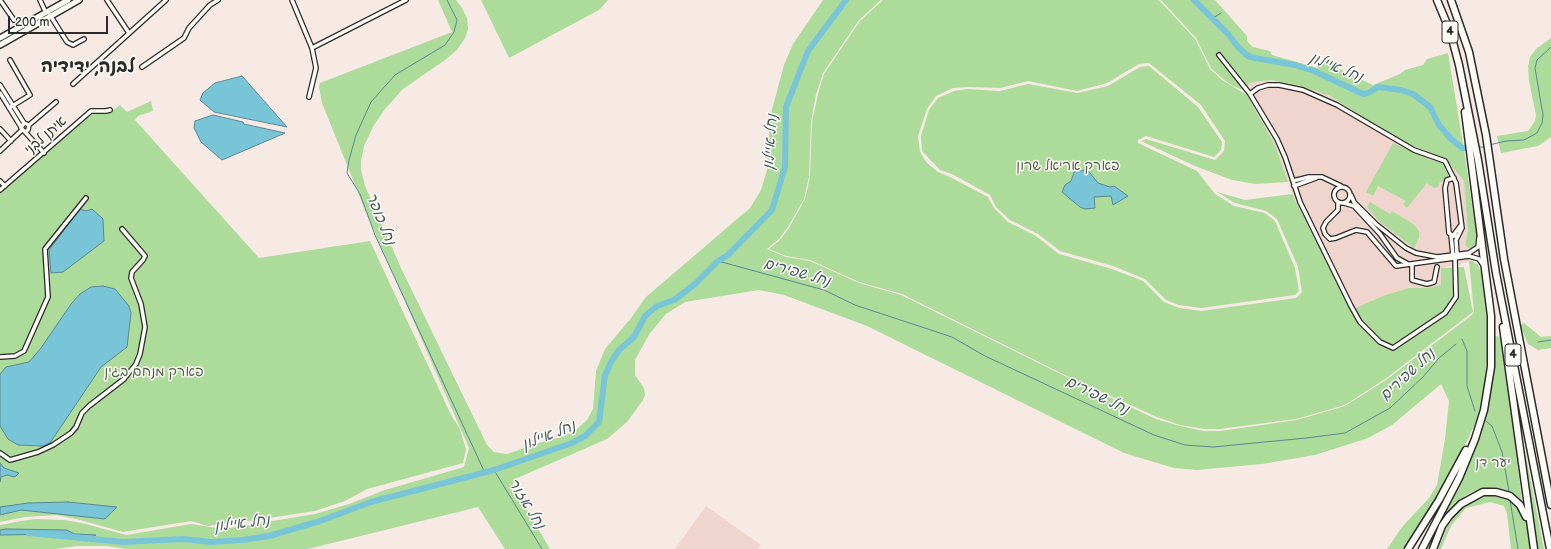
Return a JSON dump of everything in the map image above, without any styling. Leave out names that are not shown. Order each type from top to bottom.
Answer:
[{"type":"highway","name":"4","points":[[1437,0],[1450,31],[1459,65],[1471,137],[1478,160],[1496,274],[1550,549]]},
{"type":"highway","name":"4","points":[[1451,0],[1469,52],[1486,135],[1506,267],[1545,472],[1550,490],[1551,505]]},
{"type":"highway","points":[[1422,549],[1459,478],[1475,439],[1484,410],[1491,367],[1492,344],[1486,272],[1471,161],[1471,137]]},
{"type":"highway","points":[[1496,274],[1534,549]]},
{"type":"highway","points":[[1408,549],[1454,475],[1484,410]]},
{"type":"highway","points":[[1545,472],[1551,479]]},
{"type":"highway","points":[[1433,549],[1442,526],[1454,510],[1472,497],[1489,491],[1503,493],[1518,502],[1524,512],[1531,532]]},
{"type":"main road","points":[[0,45],[48,16],[68,0]]},
{"type":"main road","points":[[0,38],[79,0]]},
{"type":"street","points":[[0,0],[14,20]]},
{"type":"street","points":[[40,0],[48,16],[67,42],[73,45],[84,39]]},
{"type":"street","points":[[107,0],[130,33]]},
{"type":"street","points":[[73,84],[166,0]]},
{"type":"street","points":[[142,68],[184,38],[189,28],[210,5],[218,0]]},
{"type":"street","points":[[292,0],[312,48],[316,68],[309,97]]},
{"type":"street","points":[[312,48],[406,0]]},
{"type":"street","points":[[1219,55],[1257,103],[1277,139],[1300,202],[1358,318],[1372,334],[1391,348],[1396,347],[1445,313],[1456,296],[1456,240],[1462,232],[1462,224],[1454,178],[1445,161],[1407,146],[1337,105],[1314,95],[1279,85],[1263,86],[1250,94]]},
{"type":"street","points":[[10,60],[30,95],[11,106]]},
{"type":"street","points":[[0,85],[25,128],[45,152]]},
{"type":"street","points":[[0,93],[11,106]]},
{"type":"street","points":[[0,151],[56,102]]},
{"type":"street","name":"איתן לבני","points":[[0,190],[91,111],[110,110]]},
{"type":"street","points":[[0,129],[11,141]]},
{"type":"street","points":[[1294,183],[1324,177],[1348,189],[1354,202],[1376,224],[1406,248],[1424,255],[1437,257],[1469,256],[1476,258],[1482,262],[1486,272]]},
{"type":"street","points":[[1324,177],[1332,182],[1335,198],[1338,202],[1338,210],[1324,225],[1324,232],[1327,237],[1333,239],[1361,230],[1372,236],[1396,266],[1472,252],[1478,247],[1479,223]]},
{"type":"street","points":[[1454,178],[1447,180],[1445,188],[1448,229],[1455,256]]},
{"type":"street","points":[[0,181],[5,186]]},
{"type":"street","points":[[1334,194],[1338,188],[1342,186]]},
{"type":"street","points":[[1344,203],[1349,200],[1351,195]]},
{"type":"street","points":[[0,357],[15,356],[24,351],[48,297],[45,249],[86,198]]},
{"type":"street","points":[[1338,202],[1354,206],[1373,227],[1396,258],[1402,263],[1411,264]]},
{"type":"street","points":[[1451,237],[1462,224]]},
{"type":"street","points":[[0,453],[10,460],[38,452],[53,445],[71,433],[85,410],[124,379],[136,364],[140,354],[144,327],[141,304],[133,287],[131,278],[132,272],[145,256],[122,229]]},
{"type":"street","points":[[1451,237],[1458,236]]},
{"type":"street","points":[[1411,264],[1412,280],[1427,284],[1434,282],[1438,267]]},
{"type":"shaded area","points":[[1271,80],[1301,86],[1330,96],[1400,140],[1446,160],[1464,181],[1472,261],[1442,268],[1441,285],[1427,288],[1409,288],[1385,295],[1351,310],[1292,194],[1275,145],[1248,95],[1248,84]]},
{"type":"shaded area","points":[[706,506],[761,545],[758,549],[675,549]]},
{"type":"green space","points":[[438,0],[456,0],[462,8],[467,18],[468,29],[465,38],[457,50],[403,89],[385,109],[374,125],[364,146],[361,169],[365,186],[401,268],[487,445],[494,452],[507,454],[562,437],[576,430],[587,420],[593,409],[596,371],[605,349],[631,318],[646,297],[750,208],[761,190],[767,170],[770,117],[784,65],[793,44],[823,0],[881,0],[859,20],[823,73],[816,94],[811,122],[809,177],[804,199],[788,227],[779,239],[767,249],[786,257],[810,261],[859,283],[901,295],[1075,381],[1156,419],[1204,431],[1220,431],[1297,420],[1345,406],[1386,380],[1472,315],[1474,312],[1469,261],[1472,261],[1478,265],[1481,272],[1489,334],[1484,394],[1475,424],[1456,464],[1409,543],[1404,549],[1387,549],[1402,527],[1429,498],[1437,485],[1445,439],[1449,401],[1441,384],[1392,425],[1368,438],[1315,455],[1262,464],[1197,470],[1174,468],[1124,453],[867,326],[784,295],[759,290],[685,302],[666,314],[650,333],[635,360],[635,375],[644,388],[645,395],[627,422],[607,439],[515,479],[513,484],[515,490],[550,549],[505,549],[478,507],[308,549],[127,549],[107,546],[77,546],[56,549],[0,549],[0,525],[21,521],[35,519],[64,520],[82,523],[126,535],[191,524],[224,529],[315,514],[349,504],[385,490],[464,467],[469,448],[368,217],[322,103],[319,87],[320,83],[452,32]]},
{"type":"green space","points":[[481,0],[608,0],[599,10],[509,58]]},
{"type":"green space","points":[[883,0],[1159,0],[1195,39],[1210,69],[1222,80],[1247,95],[1275,145],[1288,182],[1255,184],[1232,180],[1195,166],[1141,141],[1146,139],[1215,160],[1224,151],[1225,141],[1201,105],[1149,63],[1139,64],[1107,83],[1077,91],[1028,81],[1000,88],[953,88],[936,96],[927,109],[918,136],[920,152],[927,163],[938,172],[988,197],[994,208],[1008,222],[1036,236],[1059,254],[1112,269],[1143,281],[1164,302],[1179,308],[1201,311],[1296,298],[1302,292],[1298,267],[1277,219],[1266,211],[1235,203],[1217,192],[1245,200],[1292,194],[1351,310],[1385,295],[1409,288],[1427,288],[1441,285],[1441,268],[1464,267],[1473,312],[1385,379],[1345,405],[1296,419],[1220,429],[1204,429],[1180,425],[1157,417],[1075,380],[902,294],[859,282],[810,260],[786,256],[769,249],[780,240],[789,228],[805,199],[810,177],[812,122],[824,74],[860,21]]},
{"type":"green space","points":[[1161,0],[1215,0],[1247,36],[1247,41],[1253,47],[1270,51],[1272,55],[1318,68],[1321,60],[1373,85],[1400,74],[1405,70],[1423,65],[1427,59],[1448,53],[1477,239],[1476,248],[1471,250],[1465,245],[1468,231],[1464,181],[1446,160],[1400,140],[1330,96],[1301,86],[1271,80],[1248,84],[1248,92],[1233,86],[1211,68],[1196,38]]},
{"type":"green space","points":[[1551,38],[1551,137],[1538,146],[1501,153],[1497,136],[1528,131],[1535,121],[1536,115],[1529,81],[1528,67],[1530,57],[1536,49]]},
{"type":"green space","name":"פארק אריאל שרון","points":[[1149,66],[1198,107],[1222,142],[1221,150],[1214,157],[1146,136],[1138,140],[1138,143],[1197,171],[1215,194],[1234,206],[1265,213],[1275,221],[1295,268],[1299,291],[1295,295],[1201,308],[1179,305],[1166,300],[1145,279],[1113,266],[1060,251],[1038,234],[1010,220],[996,207],[990,195],[952,174],[940,170],[922,151],[921,136],[929,110],[938,98],[954,91],[967,89],[1000,91],[1028,84],[1077,93],[1108,86],[1140,67]]},
{"type":"green space","name":"פארק מנחם בגין","points":[[151,101],[153,111],[138,116],[135,120],[259,258],[370,241],[452,417],[459,427],[466,449],[463,463],[367,489],[345,501],[315,511],[256,520],[208,526],[191,521],[123,532],[57,515],[25,517],[0,522],[0,192],[92,112],[101,114],[110,112],[120,105],[127,112]]},
{"type":"green space","points":[[1393,143],[1429,159],[1443,163],[1448,172],[1448,178],[1443,182],[1440,182],[1438,187],[1434,188],[1427,183],[1407,208],[1403,204],[1406,201],[1378,186],[1373,196],[1366,192]]},
{"type":"green space","points":[[1370,202],[1390,214],[1392,211],[1413,224],[1419,231],[1419,238],[1414,248],[1379,221],[1367,207]]},
{"type":"green space","points":[[1524,323],[1541,337],[1551,336],[1551,348],[1538,350],[1528,344],[1520,325]]},
{"type":"green space","name":"יער דן","points":[[1494,336],[1502,337],[1522,503],[1512,495],[1496,487],[1479,489],[1466,495],[1453,505],[1444,518],[1430,549],[1426,549],[1478,436]]},
{"type":"green space","points":[[1525,451],[1544,549],[1538,549],[1522,452]]},
{"type":"green space","points":[[1483,495],[1505,496],[1513,501],[1526,522],[1530,549],[1511,549],[1507,514],[1504,506],[1490,502],[1466,508],[1451,526],[1441,549],[1438,549],[1448,525],[1458,511],[1470,501]]},
{"type":"water","points":[[242,76],[287,127],[214,112],[200,100],[203,93],[215,83]]},
{"type":"water","points":[[213,115],[243,122],[244,124],[285,133],[222,160],[201,142],[194,128],[195,121]]},
{"type":"water","points":[[1086,168],[1098,183],[1110,187],[1114,186],[1128,196],[1113,205],[1111,196],[1094,197],[1095,208],[1085,209],[1080,207],[1062,192],[1065,185],[1071,181],[1075,170],[1082,171]]},
{"type":"water","points":[[80,209],[86,211],[92,209],[103,219],[104,241],[63,272],[51,273],[49,250]]},
{"type":"water","points":[[103,286],[115,289],[129,306],[131,313],[127,347],[101,367],[50,443],[43,446],[18,445],[8,439],[0,426],[0,374],[6,367],[29,362],[80,294],[91,287]]},
{"type":"water","points":[[0,463],[4,468],[19,473],[15,477],[7,475],[1,477],[0,482]]},
{"type":"water","points":[[68,502],[117,507],[105,519],[21,510],[0,515],[0,507],[28,503]]},
{"type":"water","points":[[0,530],[66,530],[75,534],[96,535],[90,538],[65,534],[0,535]]},
{"type":"waterway","name":"נחל כופר","points":[[447,0],[457,20],[454,32],[445,45],[395,75],[371,102],[356,135],[347,173],[360,194],[375,235],[485,473]]},
{"type":"waterway","name":"נחל איילון","points":[[29,533],[123,542],[183,539],[211,542],[242,540],[269,536],[320,521],[371,502],[494,470],[572,443],[585,436],[599,422],[605,375],[611,362],[619,350],[634,337],[645,316],[657,306],[674,300],[695,284],[718,261],[728,255],[772,210],[785,167],[786,107],[808,51],[846,0]]},
{"type":"waterway","name":"נחל איילון","points":[[1194,0],[1248,56],[1295,65],[1314,71],[1363,94],[1368,93],[1378,87],[1401,90],[1413,94],[1430,107],[1439,125],[1451,139],[1462,148],[1467,148]]},
{"type":"waterway","points":[[1213,18],[1221,13]]},
{"type":"waterway","name":"נחל איילון","points":[[1489,145],[1506,141],[1524,140],[1537,133],[1542,123],[1543,115],[1535,68],[1537,60],[1551,47]]},
{"type":"waterway","name":"נחל איילון","points":[[1478,147],[1484,147]]},
{"type":"waterway","name":"נחל שפירים","points":[[718,261],[824,290],[855,305],[952,337],[985,356],[1154,435],[1185,445],[1213,447],[1345,433],[1390,408],[1423,377],[1439,358],[1456,344]]},
{"type":"waterway","points":[[1462,339],[1467,351],[1467,386],[1475,411]]},
{"type":"waterway","name":"נחל שפירים","points":[[1538,342],[1551,340]]},
{"type":"waterway","points":[[1486,421],[1492,426],[1502,452],[1509,491]]},
{"type":"waterway","name":"נחל אזור","points":[[494,470],[542,549]]},
{"type":"waterway","points":[[1510,500],[1518,549]]},
{"type":"district","name":"לבנה, ידידיה","points":[[88,67]]}]
